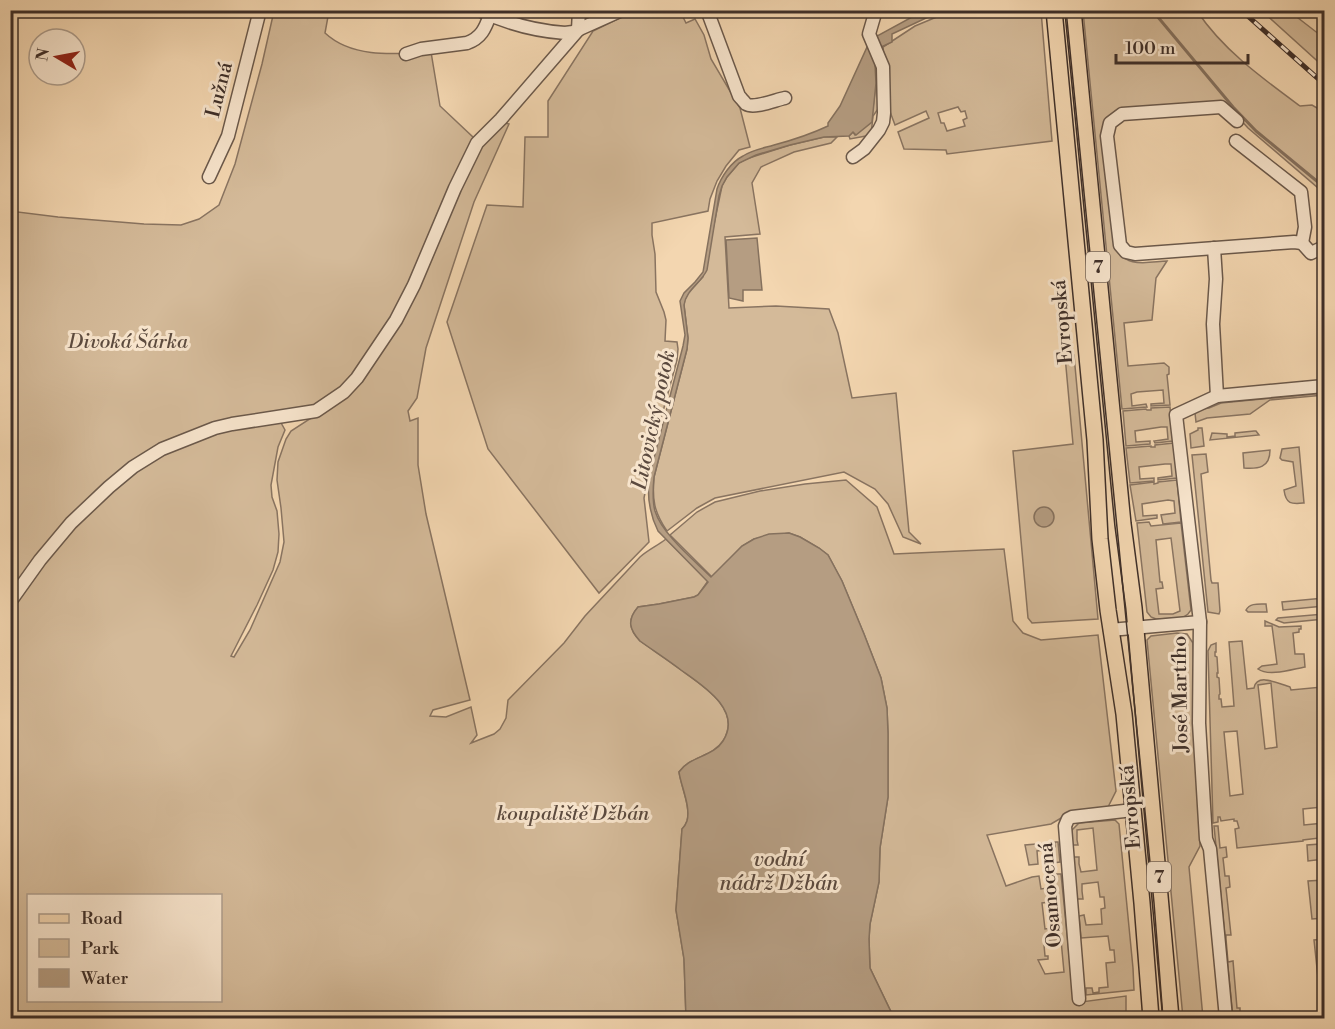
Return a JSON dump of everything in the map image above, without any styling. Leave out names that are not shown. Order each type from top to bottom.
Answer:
[{"type":"main road","name":"Evropská","points":[[1054,10],[1094,428],[1100,539],[1110,630],[1124,714],[1151,1018]]},
{"type":"main road","name":"Evropská","points":[[1073,10],[1136,628],[1171,1018]]},
{"type":"street","name":"Lužná","points":[[209,177],[228,136],[260,10]]},
{"type":"street","points":[[10,602],[40,560],[71,523],[133,467],[162,449],[215,428],[316,411],[344,392],[357,378],[396,320],[414,285],[455,188],[477,143],[501,119],[578,30],[579,10]]},
{"type":"street","points":[[406,54],[421,49],[474,41],[483,31],[485,13],[520,25],[557,33],[573,32],[622,10]]},
{"type":"street","points":[[707,10],[739,96],[745,103],[756,106],[785,98]]},
{"type":"street","points":[[853,157],[864,149],[883,122],[883,67],[869,34],[876,10]]},
{"type":"street","points":[[1237,121],[1221,107],[1122,114],[1110,123],[1107,136],[1120,244],[1126,252],[1135,254],[1294,242],[1302,243],[1311,253],[1324,247]]},
{"type":"street","points":[[1236,141],[1301,192],[1305,227],[1302,243]]},
{"type":"street","points":[[1214,248],[1216,279],[1213,324],[1217,396]]},
{"type":"street","name":"José Martího","points":[[1226,1018],[1210,849],[1206,839],[1199,723],[1200,622],[1176,415],[1217,396],[1324,386]]},
{"type":"street","points":[[1110,630],[1200,622]]},
{"type":"street","name":"Osamocená","points":[[1079,999],[1066,822],[1072,817],[1133,810]]},
{"type":"green space","points":[[274,11],[329,11],[325,33],[348,47],[362,51],[389,54],[431,52],[440,106],[475,139],[449,192],[403,299],[352,379],[339,393],[316,407],[287,414],[230,422],[229,427],[280,421],[285,430],[278,447],[271,485],[277,511],[278,552],[273,570],[231,656],[234,657],[250,630],[280,562],[284,542],[277,480],[278,462],[286,439],[291,431],[339,400],[360,377],[401,318],[463,179],[481,146],[502,122],[509,124],[474,202],[426,348],[417,398],[408,411],[410,421],[418,418],[418,465],[426,514],[470,700],[433,710],[430,716],[446,717],[471,707],[477,735],[471,743],[494,734],[506,718],[508,700],[564,643],[585,616],[640,557],[666,539],[708,581],[694,597],[638,607],[631,620],[632,628],[640,641],[709,691],[724,709],[728,719],[728,730],[719,746],[689,763],[679,772],[688,810],[687,821],[682,829],[676,910],[684,959],[686,1018],[11,1018],[10,211],[58,217],[181,225],[199,219],[219,205],[235,164]]},
{"type":"green space","points":[[634,11],[680,11],[686,23],[695,19],[704,35],[711,59],[740,108],[750,147],[739,150],[726,166],[717,181],[708,211],[652,223],[656,292],[666,320],[665,341],[677,342],[677,360],[656,437],[644,498],[649,542],[599,593],[488,449],[447,322],[487,205],[523,207],[525,137],[548,137],[548,101],[593,31]]},
{"type":"green space","points":[[951,11],[1041,11],[1052,141],[947,154],[946,150],[904,149],[898,132],[929,118],[926,111],[895,125],[889,109],[883,47],[915,26]],"holes":[[[958,107],[961,112],[965,111],[967,118],[963,120],[965,126],[947,131],[938,113]]]},
{"type":"green space","points":[[1083,11],[1197,11],[1231,51],[1258,74],[1300,106],[1312,105],[1324,112],[1324,193],[1248,128],[1225,103],[1107,121],[1115,246],[1119,253],[1131,261],[1144,263],[1167,261],[1156,278],[1152,320],[1124,323],[1128,366],[1164,363],[1169,367],[1167,375],[1170,405],[1151,406],[1151,404],[1164,403],[1163,390],[1137,392],[1131,394],[1132,406],[1146,404],[1147,407],[1122,409]]},
{"type":"green space","points":[[1262,11],[1289,11],[1324,38],[1324,67]]},
{"type":"green space","points":[[875,65],[879,65],[878,109],[873,116],[871,135],[850,139],[849,136],[853,132],[855,135],[872,116],[876,83]]},
{"type":"green space","points":[[824,137],[837,137],[831,143],[794,152],[761,167],[752,183],[760,234],[725,237],[729,308],[776,306],[829,309],[838,333],[852,398],[896,393],[909,532],[921,544],[903,537],[888,504],[875,489],[844,472],[715,498],[697,508],[667,531],[655,506],[654,477],[687,349],[685,299],[703,277],[722,186],[739,163],[746,159]]},
{"type":"green space","points":[[1074,355],[1098,619],[1032,623],[1028,618],[1013,451],[1073,444],[1065,356]]},
{"type":"green space","points":[[1324,393],[1324,395],[1270,400],[1250,414],[1207,418],[1196,422],[1196,410],[1221,403]]},
{"type":"green space","points":[[1170,407],[1173,441],[1155,443],[1154,441],[1168,439],[1167,427],[1161,427],[1135,431],[1136,442],[1150,441],[1150,444],[1126,446],[1123,411]]},
{"type":"green space","points":[[1202,428],[1204,446],[1191,448],[1190,434]]},
{"type":"green space","points":[[1256,431],[1259,435],[1210,440],[1212,433],[1227,434],[1227,437],[1235,436],[1235,433]]},
{"type":"green space","points":[[1174,443],[1177,478],[1158,480],[1158,478],[1172,476],[1171,464],[1165,464],[1139,467],[1140,479],[1154,478],[1154,481],[1130,483],[1126,448],[1155,447],[1155,445]]},
{"type":"green space","points":[[1299,447],[1304,503],[1293,503],[1286,499],[1284,490],[1296,486],[1293,462],[1280,458],[1282,449]]},
{"type":"green space","points":[[1270,450],[1268,461],[1265,464],[1254,468],[1244,468],[1243,453]]},
{"type":"green space","points":[[1206,454],[1208,472],[1201,474],[1211,580],[1212,583],[1218,583],[1219,614],[1208,612],[1192,455]]},
{"type":"green space","points":[[846,480],[877,507],[894,554],[1004,549],[1013,621],[1023,633],[1041,640],[1098,635],[1116,791],[1108,807],[1068,814],[1051,824],[987,835],[1006,886],[1039,876],[1041,889],[1055,887],[1054,874],[1061,874],[1074,1003],[1126,996],[1126,1018],[894,1018],[870,968],[869,939],[879,882],[880,848],[888,797],[887,708],[881,678],[842,581],[828,555],[800,537],[789,533],[754,539],[742,546],[712,577],[670,535],[697,512],[715,502],[760,491]],"holes":[[[1057,901],[1060,927],[1045,929],[1042,903]],[[1061,940],[1064,972],[1045,974],[1038,960],[1048,959],[1048,956],[1045,956],[1044,945],[1047,941]]]},
{"type":"green space","points":[[1177,480],[1181,522],[1163,524],[1161,515],[1175,513],[1174,501],[1168,500],[1142,504],[1143,516],[1157,515],[1157,518],[1136,521],[1130,485]]},
{"type":"green space","points":[[1149,522],[1151,526],[1181,523],[1191,610],[1182,618],[1156,619],[1147,612],[1137,523]],"holes":[[[1171,538],[1180,611],[1173,614],[1159,614],[1156,589],[1163,588],[1160,582],[1156,540]]]},
{"type":"green space","points":[[1324,598],[1324,606],[1283,610],[1282,602]]},
{"type":"green space","points":[[1266,604],[1267,612],[1248,612],[1246,610],[1252,605]]},
{"type":"green space","points":[[1324,614],[1324,619],[1284,623],[1276,620],[1278,618]]},
{"type":"green space","points":[[1265,621],[1279,627],[1301,626],[1299,632],[1293,633],[1295,654],[1304,654],[1305,667],[1275,672],[1258,669],[1262,666],[1277,664],[1272,626],[1265,626]]},
{"type":"green space","points":[[1187,634],[1193,643],[1200,846],[1189,867],[1203,1018],[1183,1018],[1147,640],[1151,636]]},
{"type":"green space","points":[[1242,641],[1247,689],[1254,688],[1256,683],[1264,680],[1290,687],[1291,690],[1322,687],[1324,711],[1324,823],[1324,859],[1308,861],[1307,845],[1320,844],[1319,838],[1237,848],[1235,829],[1239,828],[1237,821],[1234,819],[1221,821],[1218,817],[1218,822],[1213,823],[1208,651],[1211,645],[1216,643],[1219,699],[1221,699],[1222,707],[1234,706],[1229,642]],"holes":[[[1271,683],[1277,747],[1265,749],[1258,685]],[[1237,731],[1243,794],[1230,796],[1224,732]],[[1322,807],[1324,823],[1304,825],[1303,809]]]},
{"type":"green space","points":[[1115,820],[1119,824],[1134,990],[1086,995],[1086,988],[1092,988],[1093,993],[1099,992],[1099,988],[1108,987],[1106,963],[1115,962],[1114,950],[1110,950],[1108,936],[1081,938],[1079,916],[1084,915],[1086,925],[1102,924],[1101,909],[1105,908],[1104,897],[1100,897],[1098,882],[1082,884],[1083,899],[1077,899],[1073,857],[1079,857],[1081,872],[1097,870],[1093,828],[1077,830],[1078,845],[1072,845],[1070,832],[1079,823]]},
{"type":"green space","points":[[1214,826],[1218,826],[1220,848],[1226,847],[1227,857],[1223,858],[1225,876],[1229,876],[1230,887],[1226,888],[1231,935],[1226,935],[1226,939],[1228,962],[1233,961],[1237,1008],[1240,1008],[1239,1018],[1233,1018]]},
{"type":"green space","points":[[1055,842],[1058,842],[1060,862],[1053,863],[1052,849],[1037,851],[1038,864],[1029,865],[1025,845],[1048,843],[1048,848],[1055,847]]},
{"type":"green space","points":[[1324,880],[1324,918],[1312,919],[1308,881]]},
{"type":"green space","points":[[1324,939],[1324,977],[1318,978],[1314,940]]},
{"type":"water","name":"vodní nádrž Džbán","points":[[923,11],[941,11],[892,34],[892,42],[881,47],[875,65],[876,83],[872,122],[856,135],[853,132],[849,136],[824,137],[756,155],[739,163],[727,177],[719,196],[707,270],[685,300],[687,349],[654,477],[653,490],[655,511],[664,529],[711,577],[742,546],[754,539],[769,534],[789,533],[800,537],[828,555],[842,581],[881,678],[887,708],[888,797],[880,848],[879,882],[869,939],[870,968],[894,1018],[686,1018],[684,959],[676,910],[682,829],[687,821],[688,809],[679,772],[689,763],[719,746],[728,730],[728,719],[724,709],[709,691],[640,641],[631,624],[632,616],[638,607],[694,597],[708,582],[658,531],[649,498],[649,477],[685,335],[680,301],[684,293],[703,272],[717,189],[731,166],[750,152],[802,137],[828,126],[840,106],[868,45],[877,36]]},
{"type":"water","points":[[757,238],[762,290],[743,290],[743,301],[729,298],[726,240]]},
{"type":"water","points":[[1040,507],[1048,507],[1054,513],[1054,521],[1048,527],[1040,527],[1034,521],[1034,513]]},
{"type":"waterway","name":"Litovický potok","points":[[1152,10],[1256,131],[1324,187]]},
{"type":"tram line","points":[[1066,10],[1154,903],[1163,1018]]},
{"type":"railway","points":[[1241,10],[1324,84]]},
{"type":"park label","name":"Divoká Šárka","points":[[128,342]]},
{"type":"park label","name":"koupaliště Džbán","points":[[573,814]]}]
